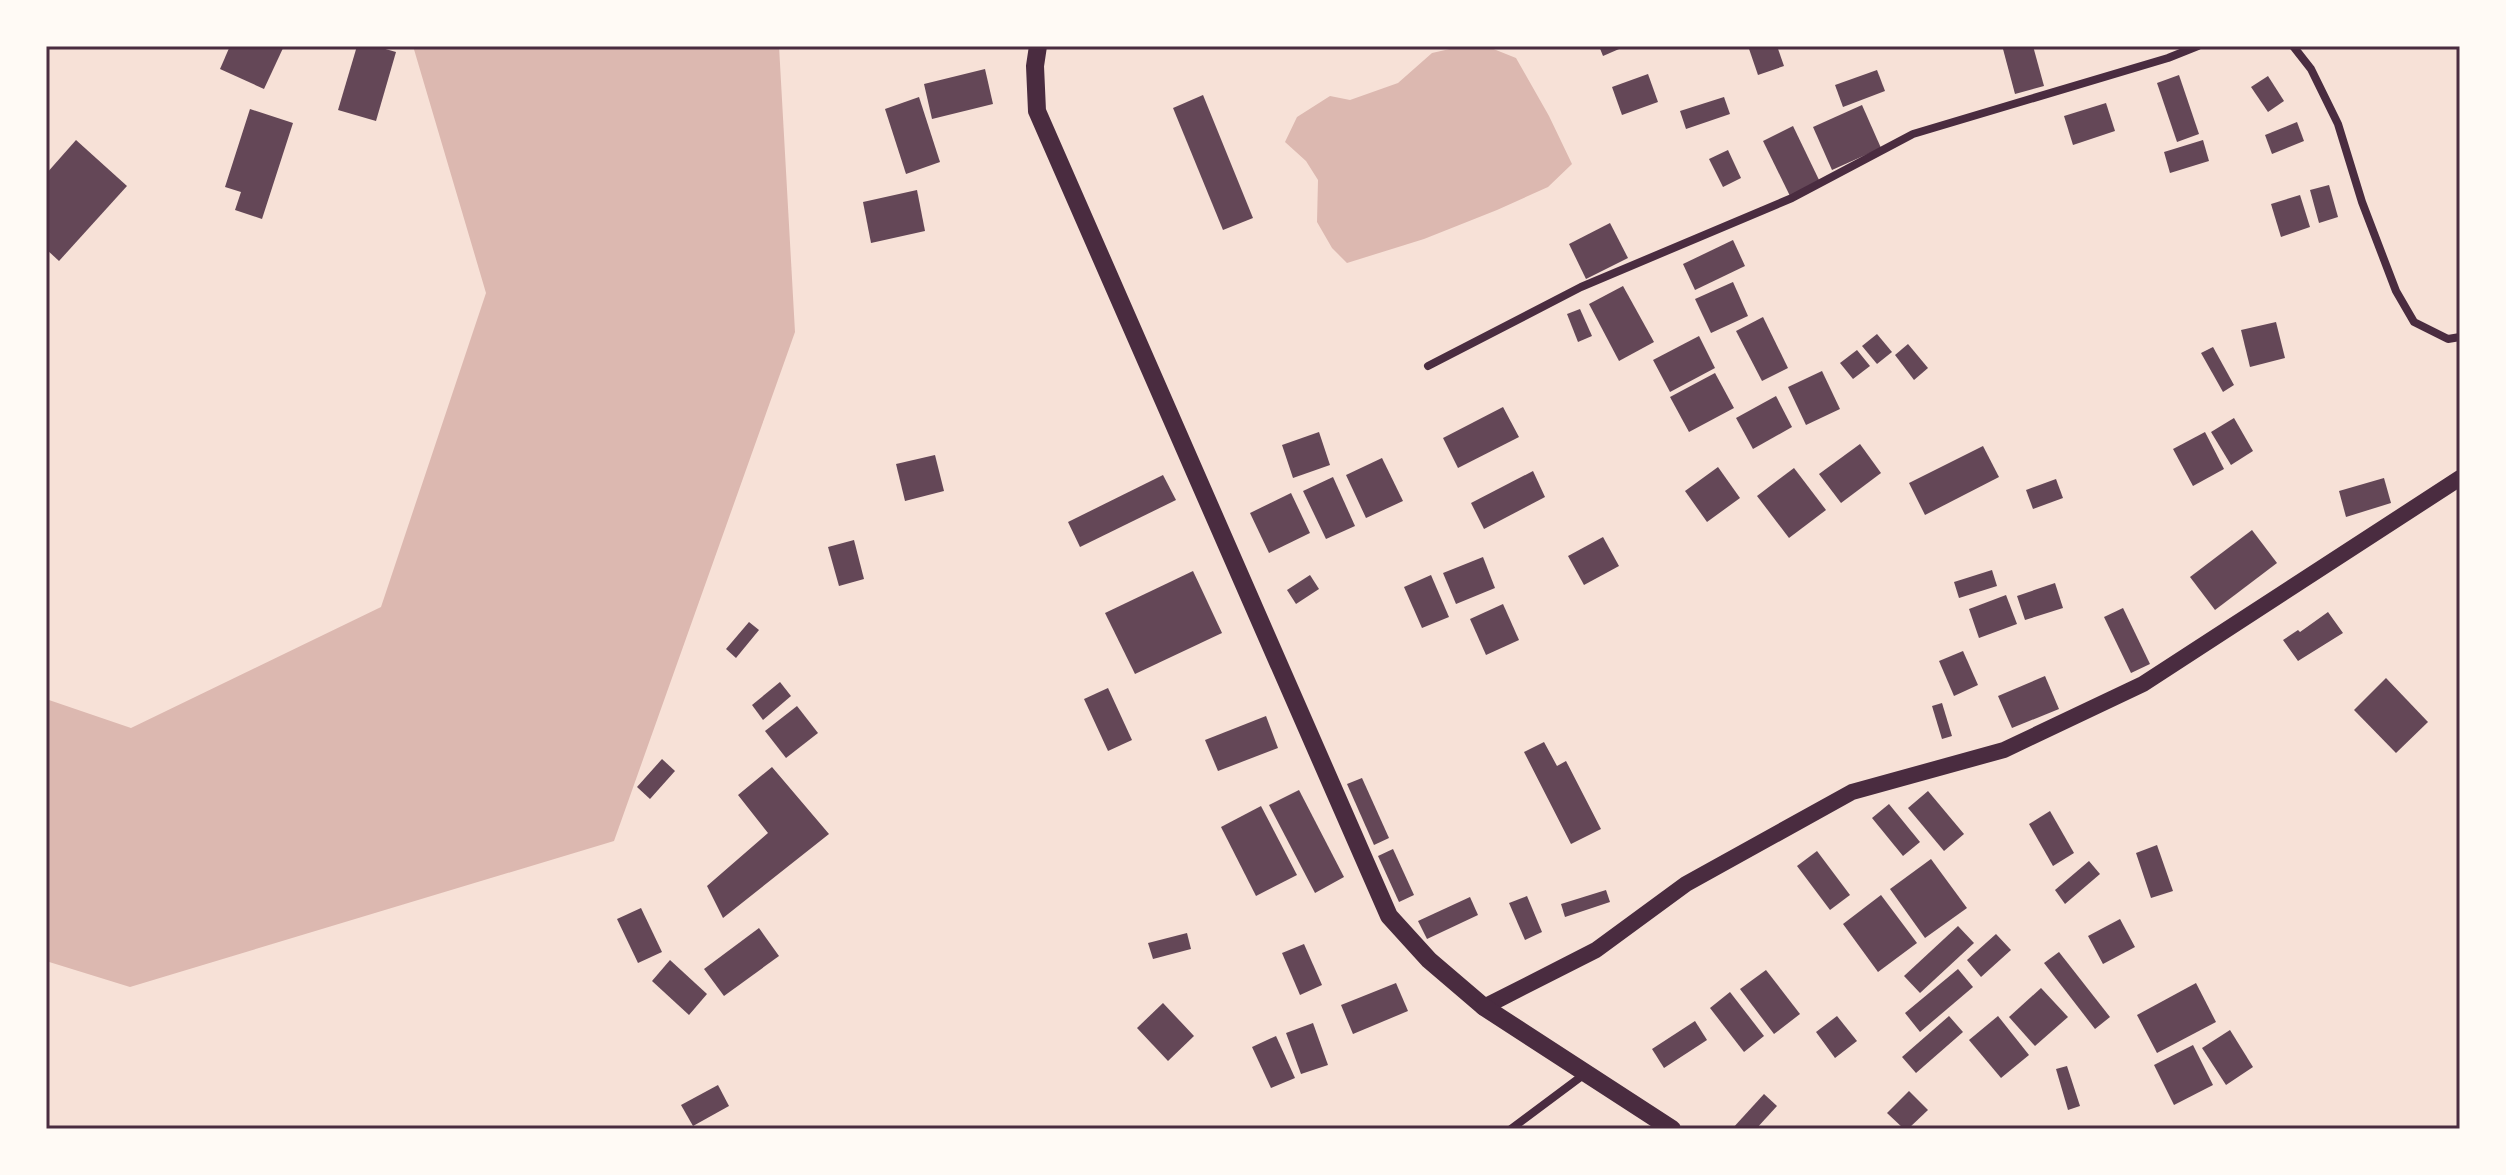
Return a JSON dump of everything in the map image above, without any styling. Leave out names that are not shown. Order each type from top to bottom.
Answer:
[{"type":"main road","points":[[1038,46],[1035,66],[1037,111],[1389,916],[1429,960],[1484,1007],[1672,1129]]},
{"type":"main road","points":[[1484,1007],[1596,950],[1686,884],[1852,792],[2004,750],[2143,684],[2460,478]]},
{"type":"street","points":[[1428,366],[1581,287],[1792,198],[1913,134],[2168,58],[2198,46]]},
{"type":"street","points":[[2293,46],[2311,69],[2338,124],[2362,202],[2396,291],[2414,322],[2448,339],[2460,337]]},
{"type":"street","points":[[1511,1129],[1587,1073]]},
{"type":"shaded area","points":[[413,46],[779,46],[795,332],[614,841],[130,987],[46,961],[46,699],[131,728],[381,607],[486,293]]},
{"type":"shaded area","points":[[1463,46],[1486,46],[1516,58],[1572,164],[1548,187],[1497,210],[1424,239],[1347,263],[1332,248],[1317,222],[1318,180],[1306,161],[1285,142],[1297,117],[1330,96],[1350,100],[1398,83],[1432,53]]},
{"type":"building","points":[[230,46],[284,46],[264,89],[220,69]]},
{"type":"building","points":[[357,46],[375,46],[396,52],[376,121],[338,110]]},
{"type":"building","points":[[1599,46],[1626,46],[1603,56]]},
{"type":"building","points":[[1748,46],[1777,46],[1784,66],[1758,75]]},
{"type":"building","points":[[2033,46],[2044,86],[2015,94],[2003,49]]},
{"type":"building","points":[[985,69],[993,104],[932,119],[924,84]]},
{"type":"building","points":[[1877,70],[1885,91],[1843,107],[1835,85]]},
{"type":"building","points":[[1648,74],[1658,102],[1622,115],[1612,87]]},
{"type":"building","points":[[2179,75],[2199,134],[2177,142],[2157,83]]},
{"type":"building","points":[[2268,76],[2284,101],[2268,112],[2251,87]]},
{"type":"building","points":[[1203,95],[1253,218],[1223,230],[1173,108]]},
{"type":"building","points":[[919,97],[940,162],[906,174],[885,109]]},
{"type":"building","points":[[1724,97],[1730,114],[1686,129],[1680,111]]},
{"type":"building","points":[[2106,103],[2115,131],[2073,145],[2064,116]]},
{"type":"building","points":[[1862,105],[1881,148],[1832,170],[1813,127]]},
{"type":"building","points":[[250,109],[293,123],[262,219],[235,210],[241,192],[225,187]]},
{"type":"building","points":[[2297,122],[2304,141],[2272,154],[2265,135]]},
{"type":"building","points":[[1793,126],[1820,182],[1790,196],[1763,141]]},
{"type":"building","points":[[76,140],[127,186],[59,261],[46,249],[46,174]]},
{"type":"building","points":[[2203,140],[2209,161],[2170,173],[2164,152]]},
{"type":"building","points":[[1728,150],[1741,178],[1723,187],[1709,159]]},
{"type":"building","points":[[2329,185],[2338,217],[2319,223],[2310,190]]},
{"type":"building","points":[[917,190],[925,231],[871,243],[863,202]]},
{"type":"building","points":[[2300,195],[2310,227],[2281,237],[2271,204]]},
{"type":"building","points":[[1610,223],[1628,258],[1586,279],[1569,244]]},
{"type":"building","points":[[1733,240],[1745,266],[1695,290],[1683,264]]},
{"type":"building","points":[[1733,282],[1748,316],[1711,333],[1695,299]]},
{"type":"building","points":[[1623,286],[1654,342],[1619,361],[1589,304]]},
{"type":"building","points":[[1580,309],[1592,336],[1578,342],[1567,314]]},
{"type":"building","points":[[1763,317],[1788,368],[1762,381],[1736,331]]},
{"type":"building","points":[[2276,322],[2285,358],[2250,367],[2241,330]]},
{"type":"building","points":[[1877,334],[1892,352],[1877,364],[1862,346]]},
{"type":"building","points":[[1699,336],[1715,368],[1670,392],[1653,360]]},
{"type":"building","points":[[1908,344],[1928,368],[1914,380],[1895,355]]},
{"type":"building","points":[[2213,347],[2234,385],[2223,392],[2201,353]]},
{"type":"building","points":[[1857,350],[1870,366],[1853,379],[1840,363]]},
{"type":"building","points":[[1822,371],[1840,409],[1806,425],[1788,387]]},
{"type":"building","points":[[1715,373],[1734,408],[1689,432],[1670,397]]},
{"type":"building","points":[[1776,396],[1792,427],[1753,449],[1736,418]]},
{"type":"building","points":[[1503,407],[1519,437],[1458,468],[1443,438]]},
{"type":"building","points":[[2234,418],[2253,451],[2231,465],[2211,432]]},
{"type":"building","points":[[1319,432],[1330,465],[1293,478],[1282,445]]},
{"type":"building","points":[[2205,432],[2224,469],[2193,486],[2173,449]]},
{"type":"building","points":[[1860,444],[1881,473],[1841,503],[1819,474]]},
{"type":"building","points":[[1983,446],[1999,477],[1925,515],[1909,483]]},
{"type":"building","points":[[935,455],[944,491],[905,501],[896,464]]},
{"type":"building","points":[[1382,458],[1403,501],[1366,518],[1346,475]]},
{"type":"building","points":[[1718,467],[1740,498],[1707,522],[1685,491]]},
{"type":"building","points":[[1794,468],[1826,510],[1789,538],[1757,496]]},
{"type":"building","points":[[1533,471],[1545,497],[1484,529],[1471,503]]},
{"type":"building","points":[[1163,475],[1176,500],[1080,547],[1068,522]]},
{"type":"building","points":[[1333,477],[1355,526],[1326,539],[1303,491]]},
{"type":"building","points":[[2384,478],[2391,503],[2346,517],[2339,491]]},
{"type":"building","points":[[2056,479],[2063,498],[2033,509],[2026,490]]},
{"type":"building","points":[[1291,493],[1310,533],[1269,553],[1250,513]]},
{"type":"building","points":[[2252,530],[2277,563],[2215,610],[2190,577]]},
{"type":"building","points":[[1603,537],[1619,566],[1584,585],[1568,556]]},
{"type":"building","points":[[854,540],[864,579],[839,586],[828,547]]},
{"type":"building","points":[[1483,557],[1495,588],[1456,604],[1443,573]]},
{"type":"building","points":[[1992,570],[1997,586],[1959,598],[1954,582]]},
{"type":"building","points":[[1193,571],[1222,633],[1135,674],[1105,613]]},
{"type":"building","points":[[1310,575],[1319,589],[1296,604],[1287,590]]},
{"type":"building","points":[[1431,575],[1449,617],[1422,628],[1404,587]]},
{"type":"building","points":[[2055,583],[2063,608],[2025,620],[2017,596]]},
{"type":"building","points":[[2006,595],[2017,624],[1979,638],[1969,609]]},
{"type":"building","points":[[1503,604],[1519,640],[1486,655],[1470,619]]},
{"type":"building","points":[[2123,608],[2150,664],[2131,673],[2104,617]]},
{"type":"building","points":[[2328,612],[2343,633],[2298,661],[2283,640]]},
{"type":"building","points":[[749,622],[759,630],[736,658],[726,649]]},
{"type":"building","points":[[1963,651],[1978,685],[1954,696],[1939,661]]},
{"type":"building","points":[[2045,676],[2059,709],[2012,728],[1998,696]]},
{"type":"building","points":[[2386,678],[2428,722],[2396,753],[2354,710]]},
{"type":"building","points":[[780,682],[791,696],[763,720],[752,705]]},
{"type":"building","points":[[1108,688],[1132,740],[1108,751],[1084,699]]},
{"type":"building","points":[[1942,703],[1952,736],[1942,739],[1932,706]]},
{"type":"building","points":[[797,706],[818,733],[786,758],[765,731]]},
{"type":"building","points":[[1266,716],[1278,748],[1218,771],[1205,740]]},
{"type":"building","points":[[1544,742],[1557,766],[1566,761],[1601,829],[1571,844],[1524,752]]},
{"type":"building","points":[[662,759],[675,771],[650,799],[637,787]]},
{"type":"building","points":[[772,767],[829,834],[723,918],[707,886],[768,833],[738,795]]},
{"type":"building","points":[[1362,778],[1389,838],[1374,845],[1347,784]]},
{"type":"building","points":[[1299,790],[1344,877],[1315,893],[1269,805]]},
{"type":"building","points":[[1928,791],[1964,834],[1944,851],[1908,808]]},
{"type":"building","points":[[1889,804],[1920,842],[1903,856],[1872,818]]},
{"type":"building","points":[[1261,806],[1297,875],[1256,896],[1221,827]]},
{"type":"building","points":[[2050,811],[2074,853],[2053,866],[2029,824]]},
{"type":"building","points":[[2157,845],[2173,891],[2151,898],[2136,853]]},
{"type":"building","points":[[1393,849],[1414,895],[1399,902],[1378,856]]},
{"type":"building","points":[[1817,851],[1850,895],[1830,910],[1797,866]]},
{"type":"building","points":[[1931,859],[1967,908],[1925,938],[1890,889]]},
{"type":"building","points":[[2089,861],[2100,874],[2065,904],[2055,890]]},
{"type":"building","points":[[1606,890],[1610,902],[1565,917],[1561,904]]},
{"type":"building","points":[[1881,895],[1917,943],[1878,972],[1843,924]]},
{"type":"building","points":[[1527,896],[1542,932],[1525,940],[1509,903]]},
{"type":"building","points":[[1470,897],[1478,915],[1427,939],[1418,921]]},
{"type":"building","points":[[641,908],[662,952],[638,963],[617,919]]},
{"type":"building","points":[[2120,919],[2135,947],[2103,964],[2088,936]]},
{"type":"building","points":[[1958,926],[1974,943],[1920,993],[1904,976]]},
{"type":"building","points":[[759,928],[779,956],[724,996],[704,969]]},
{"type":"building","points":[[1187,933],[1191,949],[1153,959],[1148,943]]},
{"type":"building","points":[[1996,934],[2011,950],[1981,977],[1967,960]]},
{"type":"building","points":[[1304,944],[1322,985],[1300,995],[1282,953]]},
{"type":"building","points":[[2059,952],[2110,1017],[2095,1029],[2044,963]]},
{"type":"building","points":[[670,960],[707,994],[689,1015],[652,981]]},
{"type":"building","points":[[1958,969],[1973,987],[1920,1032],[1905,1013]]},
{"type":"building","points":[[1766,970],[1800,1014],[1774,1034],[1740,989]]},
{"type":"building","points":[[1396,983],[1408,1011],[1353,1034],[1341,1005]]},
{"type":"building","points":[[2196,983],[2216,1022],[2157,1053],[2137,1015]]},
{"type":"building","points":[[2041,988],[2068,1017],[2035,1046],[2009,1017]]},
{"type":"building","points":[[1730,992],[1764,1036],[1744,1052],[1710,1008]]},
{"type":"building","points":[[1163,1003],[1194,1036],[1168,1061],[1137,1028]]},
{"type":"building","points":[[1837,1016],[1857,1041],[1835,1058],[1816,1032]]},
{"type":"building","points":[[1949,1016],[1963,1032],[1916,1073],[1902,1057]]},
{"type":"building","points":[[1998,1016],[2029,1055],[2001,1078],[1969,1040]]},
{"type":"building","points":[[1695,1021],[1707,1040],[1664,1068],[1652,1049]]},
{"type":"building","points":[[1313,1023],[1328,1065],[1301,1074],[1286,1033]]},
{"type":"building","points":[[2230,1030],[2253,1067],[2226,1085],[2202,1048]]},
{"type":"building","points":[[1276,1036],[1295,1078],[1271,1088],[1252,1047]]},
{"type":"building","points":[[2193,1045],[2213,1085],[2174,1105],[2154,1065]]},
{"type":"building","points":[[2067,1066],[2080,1106],[2068,1110],[2056,1069]]},
{"type":"building","points":[[718,1085],[729,1106],[693,1126],[681,1105]]},
{"type":"building","points":[[1909,1091],[1928,1110],[1908,1129],[1904,1129],[1887,1113]]},
{"type":"building","points":[[1764,1094],[1777,1106],[1756,1129],[1732,1129]]}]
